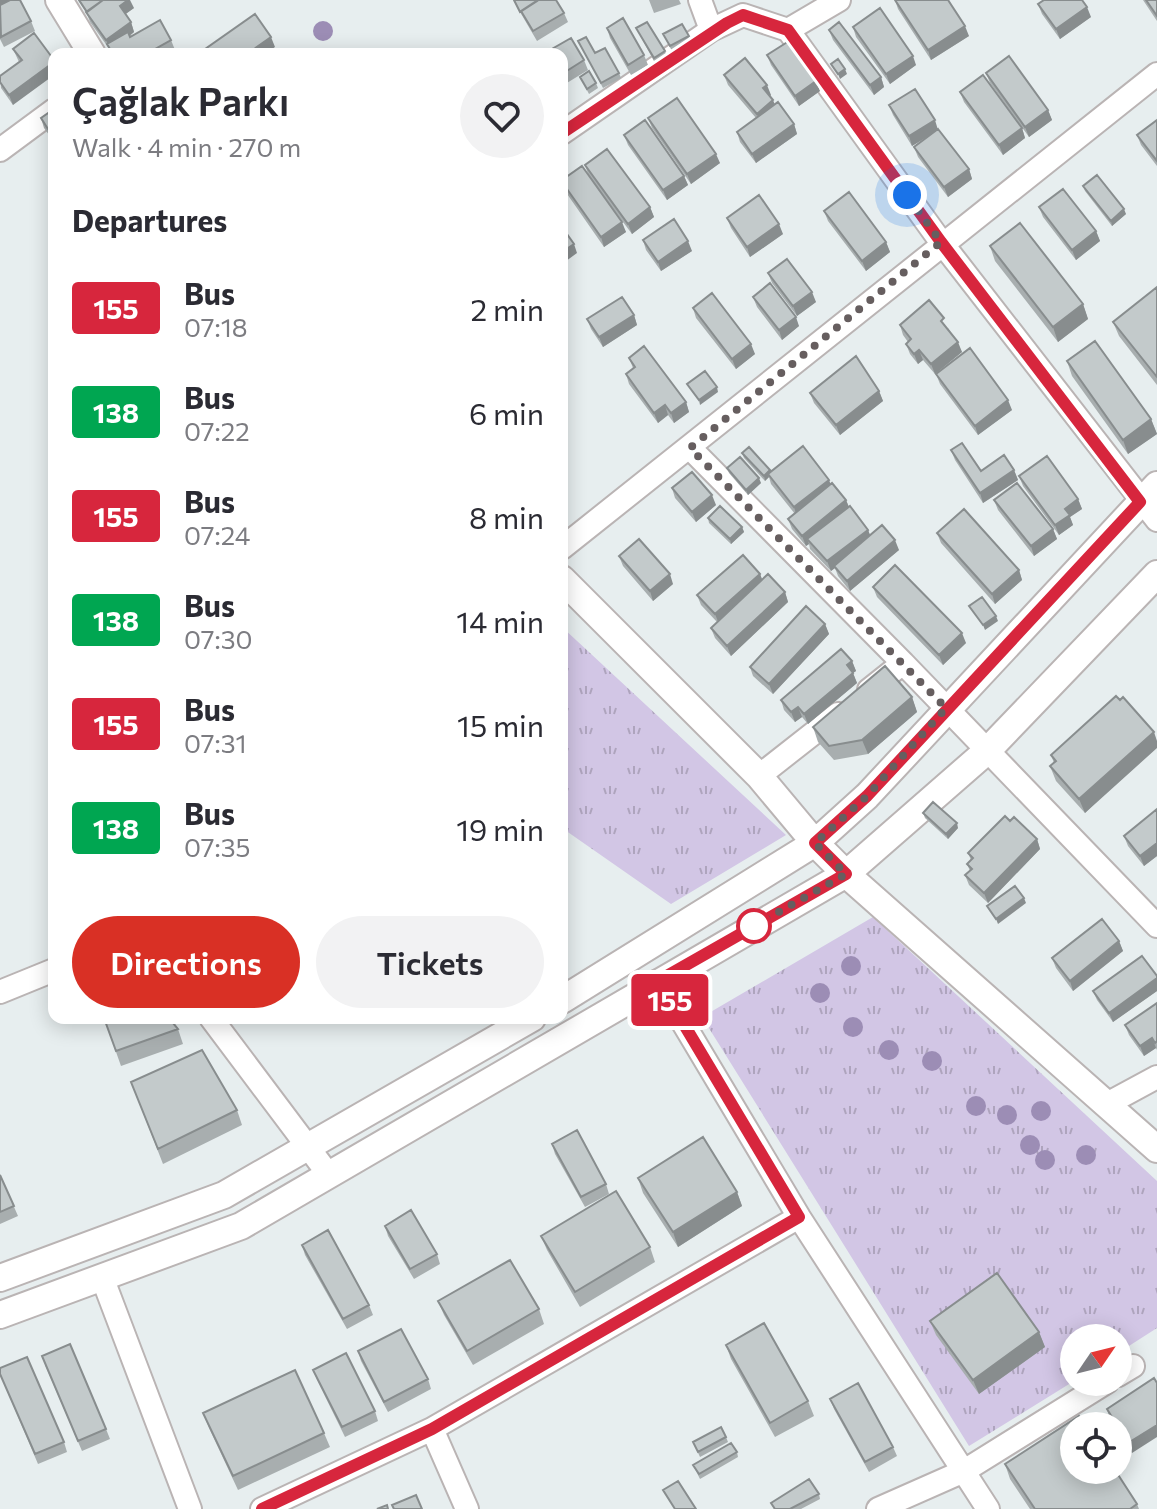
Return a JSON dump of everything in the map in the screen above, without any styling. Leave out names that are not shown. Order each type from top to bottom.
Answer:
[{"type":"street","points":[[59,0],[88,48]]},
{"type":"street","points":[[700,0],[711,30]]},
{"type":"street","points":[[788,30],[839,0]]},
{"type":"street","points":[[568,129],[711,30],[743,15],[788,30],[941,242],[1151,503],[946,708],[867,796],[815,843],[568,996]]},
{"type":"street","points":[[568,543],[690,448],[941,242],[1157,74]]},
{"type":"street","points":[[0,150],[48,114]]},
{"type":"street","points":[[690,448],[1157,926]]},
{"type":"street","points":[[0,1315],[241,1226],[846,874],[988,750],[1157,574]]},
{"type":"street","points":[[568,585],[759,776],[815,843],[846,874],[1157,1149]]},
{"type":"street","points":[[759,776],[903,663]]},
{"type":"street","points":[[0,992],[48,972]]},
{"type":"street","points":[[658,981],[799,1217],[988,1509]]},
{"type":"street","points":[[216,1024],[329,1175]]},
{"type":"street","points":[[0,1278],[224,1195],[522,1024]]},
{"type":"street","points":[[1107,1104],[1157,1077]]},
{"type":"street","points":[[262,1509],[432,1429],[799,1217]]},
{"type":"street","points":[[102,1277],[190,1509]]},
{"type":"street","points":[[878,1509],[964,1471],[1085,1396]]},
{"type":"street","points":[[432,1429],[467,1509]]},
{"type":"green space","points":[[568,633],[786,835],[671,904],[568,832]]},
{"type":"green space","points":[[873,917],[1157,1181],[1157,1328],[1132,1344],[1132,1324],[1060,1324],[1060,1390],[969,1446],[702,1017]]},
{"type":"building","points":[[10,0],[20,0],[31,21],[1,37],[0,5]]},
{"type":"building","points":[[79,0],[103,0],[87,12]]},
{"type":"building","points":[[103,0],[128,0],[120,6],[131,22],[106,40],[86,12]]},
{"type":"building","points":[[514,0],[536,0],[537,1],[520,12]]},
{"type":"building","points":[[538,0],[556,0],[564,13],[533,31],[521,11]]},
{"type":"building","points":[[895,0],[948,0],[965,26],[928,50]]},
{"type":"building","points":[[1044,0],[1082,0],[1087,7],[1056,29],[1038,4]]},
{"type":"building","points":[[1146,0],[1157,0],[1157,16]]},
{"type":"building","points":[[880,8],[913,56],[886,74],[853,27]]},
{"type":"building","points":[[255,14],[271,37],[255,48],[207,48]]},
{"type":"building","points":[[623,18],[644,55],[628,65],[607,28]]},
{"type":"building","points":[[160,20],[171,40],[157,48],[109,48],[107,44],[128,32],[130,37]]},
{"type":"building","points":[[647,22],[665,51],[654,58],[636,28]]},
{"type":"building","points":[[839,22],[881,77],[870,85],[829,30]]},
{"type":"building","points":[[682,24],[689,36],[670,46],[663,34]]},
{"type":"building","points":[[34,33],[48,52],[48,66],[9,95],[0,82],[0,76],[22,60],[13,49]]},
{"type":"building","points":[[586,37],[595,53],[605,48],[619,73],[601,83],[578,41]]},
{"type":"building","points":[[571,38],[584,60],[568,70],[568,48],[554,48]]},
{"type":"building","points":[[789,41],[816,81],[795,96],[767,55]]},
{"type":"building","points":[[1009,56],[1048,110],[1025,127],[986,73]]},
{"type":"building","points":[[745,58],[767,85],[763,88],[773,100],[757,114],[724,75]]},
{"type":"building","points":[[838,59],[845,69],[838,74],[831,64]]},
{"type":"building","points":[[589,71],[596,83],[587,89],[580,77]]},
{"type":"building","points":[[983,75],[1022,128],[999,145],[960,92]]},
{"type":"building","points":[[915,89],[935,120],[909,136],[889,105]]},
{"type":"building","points":[[677,98],[716,154],[687,174],[648,118]]},
{"type":"building","points":[[778,102],[794,124],[752,154],[737,132]]},
{"type":"building","points":[[48,113],[48,129],[41,118]]},
{"type":"building","points":[[645,120],[684,176],[663,190],[624,135]]},
{"type":"building","points":[[1157,120],[1157,161],[1137,135]]},
{"type":"building","points":[[938,129],[969,169],[944,187],[914,147]]},
{"type":"building","points":[[607,149],[650,207],[628,224],[585,165]]},
{"type":"building","points":[[582,166],[622,222],[601,237],[568,190],[568,176]]},
{"type":"building","points":[[1097,175],[1124,209],[1111,221],[1083,186]]},
{"type":"building","points":[[1063,189],[1096,231],[1072,250],[1039,207]]},
{"type":"building","points":[[849,192],[886,242],[862,261],[824,211]]},
{"type":"building","points":[[759,195],[779,224],[747,247],[727,218]]},
{"type":"building","points":[[674,219],[688,241],[658,262],[643,240]]},
{"type":"building","points":[[1020,223],[1083,304],[1053,327],[990,246]]},
{"type":"building","points":[[787,259],[812,292],[793,306],[768,273]]},
{"type":"building","points":[[770,283],[796,317],[779,330],[753,297]]},
{"type":"building","points":[[1157,287],[1157,377],[1113,322]]},
{"type":"building","points":[[712,293],[751,344],[732,359],[693,308]]},
{"type":"building","points":[[622,297],[634,315],[599,337],[587,319]]},
{"type":"building","points":[[929,300],[958,342],[931,364],[919,350],[914,354],[906,344],[911,339],[900,325]]},
{"type":"building","points":[[1095,341],[1151,419],[1123,440],[1067,361]]},
{"type":"building","points":[[644,346],[686,402],[671,413],[665,405],[654,413],[626,374],[635,367],[629,358]]},
{"type":"building","points":[[970,348],[1008,400],[975,426],[936,374]]},
{"type":"building","points":[[856,356],[879,391],[836,425],[810,393]]},
{"type":"building","points":[[705,371],[717,387],[699,400],[687,384]]},
{"type":"building","points":[[962,443],[981,471],[1004,455],[1014,470],[980,493],[951,450]]},
{"type":"building","points":[[803,446],[829,480],[794,507],[768,474]]},
{"type":"building","points":[[749,447],[770,470],[764,476],[742,453]]},
{"type":"building","points":[[1047,456],[1078,499],[1065,509],[1070,515],[1055,525],[1019,476]]},
{"type":"building","points":[[740,457],[759,478],[746,490],[727,468]]},
{"type":"building","points":[[692,472],[712,495],[692,512],[672,488]]},
{"type":"building","points":[[832,483],[846,500],[802,536],[788,519]]},
{"type":"building","points":[[1017,483],[1053,529],[1031,546],[994,500]]},
{"type":"building","points":[[720,506],[742,527],[730,539],[708,518]]},
{"type":"building","points":[[850,506],[868,530],[827,561],[807,539]]},
{"type":"building","points":[[964,509],[1019,570],[992,594],[937,533]]},
{"type":"building","points":[[882,525],[895,540],[847,581],[834,566]]},
{"type":"building","points":[[639,539],[670,574],[650,591],[619,556]]},
{"type":"building","points":[[743,555],[760,574],[715,614],[697,595]]},
{"type":"building","points":[[895,565],[962,633],[939,655],[873,587]]},
{"type":"building","points":[[768,574],[785,592],[727,646],[711,628]]},
{"type":"building","points":[[982,597],[996,616],[983,625],[969,606]]},
{"type":"building","points":[[806,606],[825,624],[769,684],[750,667]]},
{"type":"building","points":[[841,649],[852,661],[847,665],[853,673],[804,714],[798,707],[791,712],[781,700]]},
{"type":"building","points":[[885,666],[912,697],[862,740],[829,746],[813,727]]},
{"type":"building","points":[[1116,696],[1120,700],[1123,697],[1154,732],[1079,799],[1050,766],[1056,761],[1051,755]]},
{"type":"building","points":[[933,802],[957,823],[946,834],[923,813]]},
{"type":"building","points":[[1157,809],[1157,843],[1140,856],[1124,836]]},
{"type":"building","points":[[1005,816],[1010,821],[1014,817],[1037,839],[984,893],[965,875],[972,869],[967,864],[973,858],[968,853]]},
{"type":"building","points":[[1015,886],[1024,898],[996,919],[987,906]]},
{"type":"building","points":[[1102,919],[1119,941],[1070,981],[1052,958]]},
{"type":"building","points":[[1142,956],[1157,978],[1109,1013],[1093,991]]},
{"type":"building","points":[[1157,1003],[1157,1041],[1155,1043],[1152,1038],[1140,1046],[1125,1025]]},
{"type":"building","points":[[106,1024],[174,1024],[178,1029],[116,1051]]},
{"type":"building","points":[[202,1050],[237,1110],[158,1149],[131,1082]]},
{"type":"building","points":[[577,1130],[606,1184],[581,1197],[552,1144]]},
{"type":"building","points":[[703,1137],[737,1192],[673,1232],[638,1178]]},
{"type":"building","points":[[0,1175],[14,1206],[0,1212]]},
{"type":"building","points":[[616,1191],[650,1247],[575,1292],[541,1236]]},
{"type":"building","points":[[411,1210],[437,1254],[410,1269],[385,1226]]},
{"type":"building","points":[[328,1230],[369,1305],[343,1319],[302,1245]]},
{"type":"building","points":[[510,1260],[539,1309],[467,1351],[438,1301]]},
{"type":"building","points":[[997,1273],[1039,1332],[973,1380],[930,1321]]},
{"type":"building","points":[[764,1323],[808,1401],[770,1423],[726,1345]]},
{"type":"building","points":[[401,1329],[428,1379],[384,1402],[358,1351]]},
{"type":"building","points":[[70,1344],[106,1429],[78,1441],[42,1356]]},
{"type":"building","points":[[346,1353],[375,1411],[342,1427],[313,1370]]},
{"type":"building","points":[[27,1357],[64,1442],[35,1454],[0,1374],[0,1368]]},
{"type":"building","points":[[295,1370],[324,1433],[233,1476],[203,1413]]},
{"type":"building","points":[[1154,1378],[1157,1383],[1157,1425],[1132,1441],[1132,1412],[1109,1412],[1107,1409],[1127,1396],[1132,1396],[1132,1393]]},
{"type":"building","points":[[858,1383],[893,1447],[865,1462],[830,1399]]},
{"type":"building","points":[[721,1427],[726,1437],[698,1452],[693,1442]]},
{"type":"building","points":[[1060,1428],[1060,1484],[1124,1484],[1137,1504],[1130,1509],[1035,1509],[1005,1464]]},
{"type":"building","points":[[731,1443],[737,1452],[699,1474],[693,1465]]},
{"type":"building","points":[[809,1479],[819,1494],[790,1509],[775,1509],[771,1503]]},
{"type":"building","points":[[678,1481],[696,1509],[675,1509],[663,1490]]},
{"type":"building","points":[[416,1495],[422,1509],[394,1509],[392,1505]]},
{"type":"bus line","name":"155","points":[[262,1509],[432,1429],[799,1217],[658,981],[846,874],[815,843],[867,796],[1140,502],[941,242],[788,30],[743,15],[711,30],[568,129]]},
{"type":"route","points":[[754,926],[846,874],[815,843],[867,796],[946,708],[690,448],[941,242],[907,195]]}]
